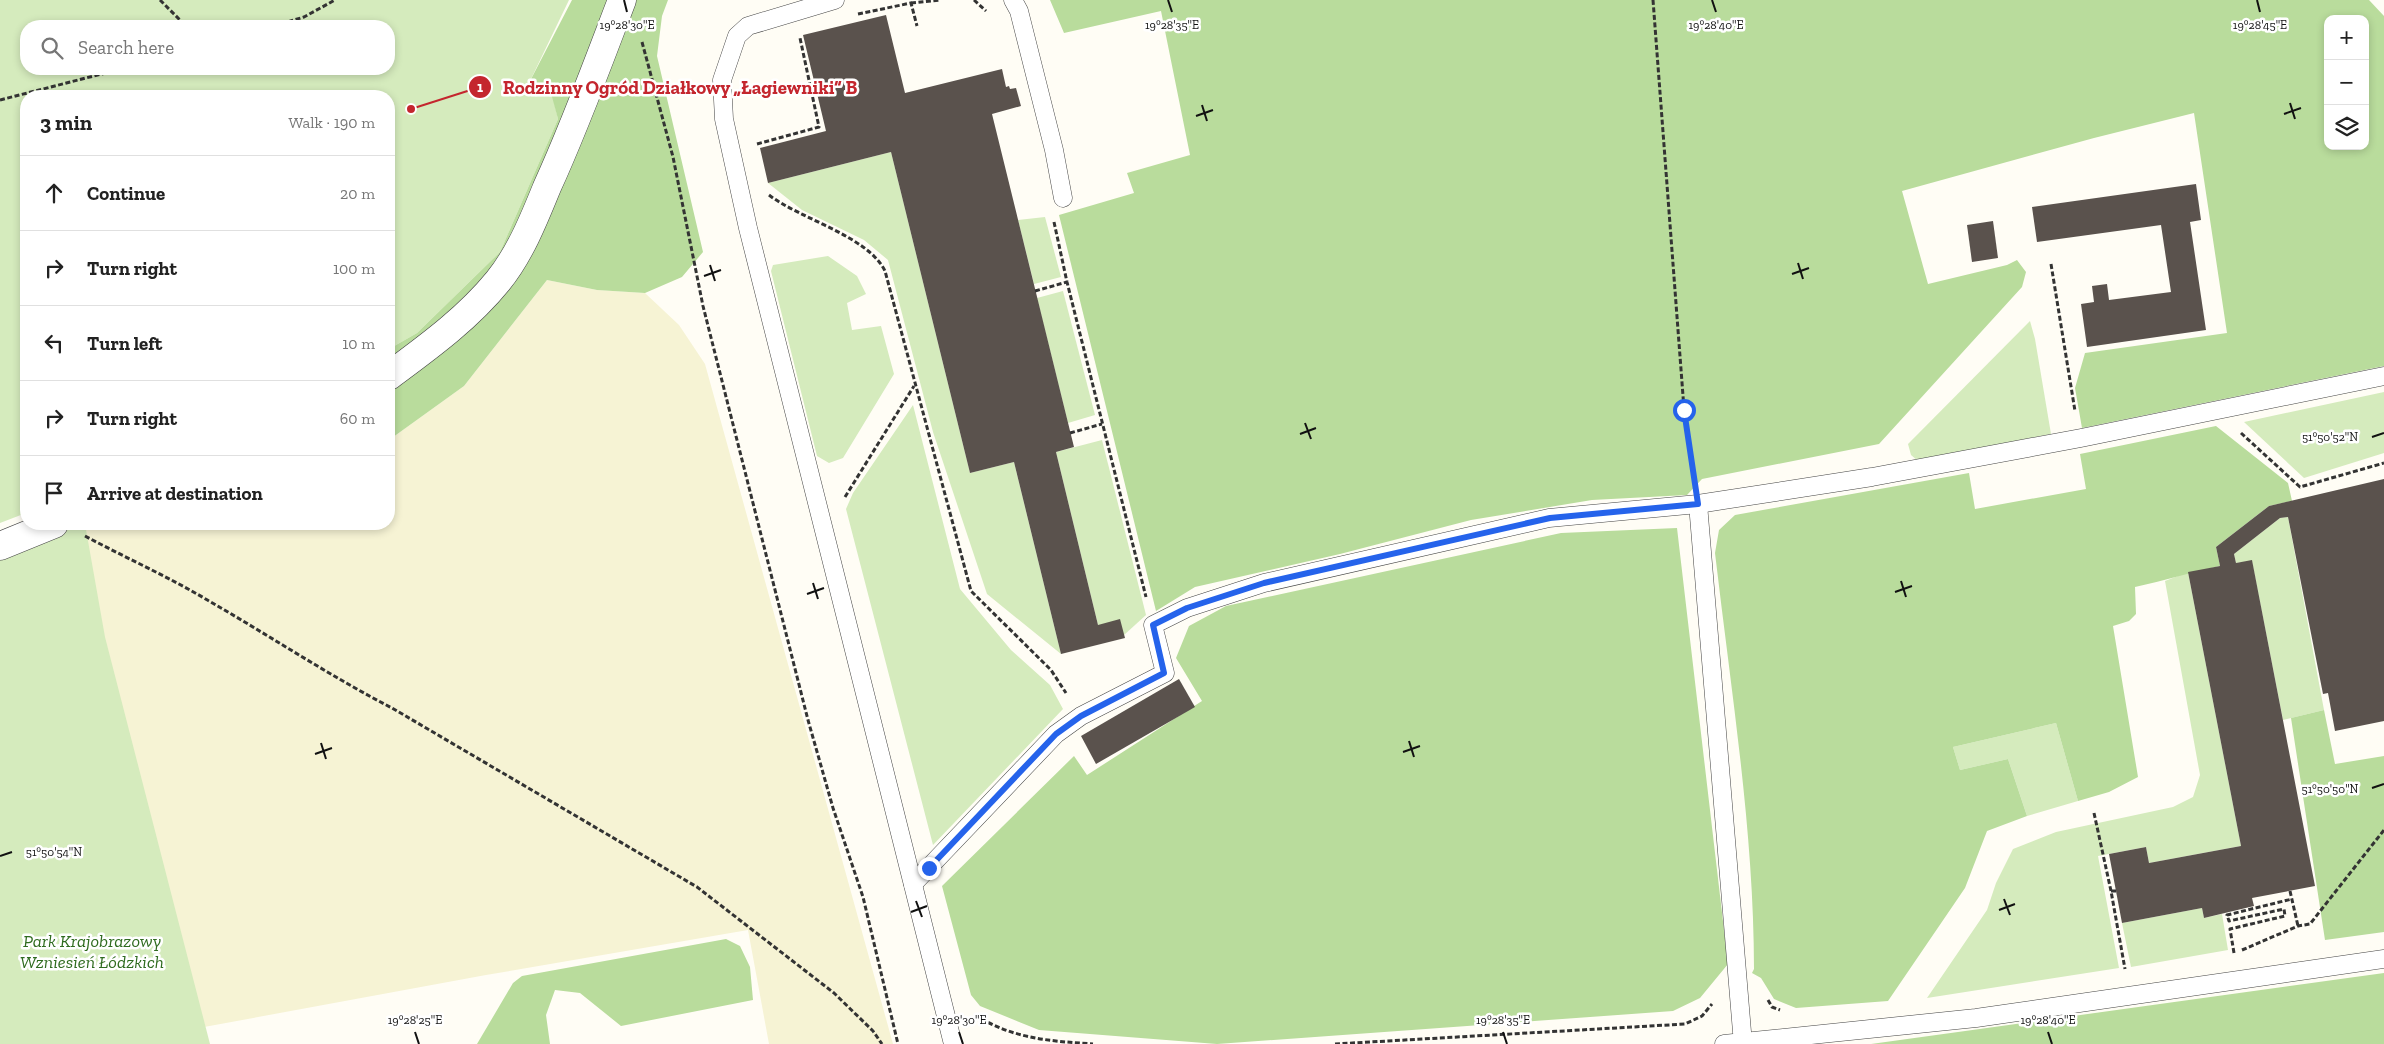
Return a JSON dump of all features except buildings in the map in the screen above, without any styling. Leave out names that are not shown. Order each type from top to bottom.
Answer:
[{"type":"street","points":[[395,372],[467,316],[499,280],[517,252],[563,152],[622,0]]},
{"type":"street","points":[[0,546],[58,530]]},
{"type":"lane","points":[[835,0],[748,26],[737,36],[722,80],[724,119],[748,228],[953,1044]]},
{"type":"lane","points":[[1013,0],[1019,11],[1052,141],[1062,198]]},
{"type":"lane","points":[[913,884],[1056,734],[1081,716],[1164,673],[1153,625],[1187,608],[1264,583],[1550,518],[1698,504],[1872,477],[2384,376]]},
{"type":"lane","points":[[1698,504],[1743,1043]]},
{"type":"lane","points":[[1724,1044],[1976,1018],[2384,959]]},
{"type":"path","points":[[160,0],[180,20]]},
{"type":"path","points":[[294,20],[304,17],[335,0]]},
{"type":"path","points":[[854,15],[911,3],[940,0]]},
{"type":"path","points":[[1653,0],[1684,410],[1698,504]]},
{"type":"path","points":[[911,3],[917,26]]},
{"type":"path","points":[[748,147],[819,127],[798,29]]},
{"type":"path","points":[[641,37],[673,156],[706,316],[806,710],[833,808],[863,897],[898,1044]]},
{"type":"path","points":[[39,90],[98,75]]},
{"type":"path","points":[[0,100],[20,95]]},
{"type":"path","points":[[767,193],[782,205],[839,232],[879,259],[885,271],[914,385],[971,590],[1051,670],[1081,716]]},
{"type":"path","points":[[1062,198],[1052,216],[1066,282],[1153,625]]},
{"type":"path","points":[[2050,264],[2071,393]]},
{"type":"path","points":[[1036,291],[1066,282]]},
{"type":"path","points":[[841,504],[914,385]]},
{"type":"path","points":[[2216,410],[2300,487],[2384,462]]},
{"type":"path","points":[[1070,433],[1102,424]]},
{"type":"path","points":[[69,530],[159,572],[359,691],[401,713],[697,887],[834,993],[872,1031],[882,1044]]},
{"type":"path","points":[[2094,813],[2111,891],[2125,972],[2134,971]]},
{"type":"path","points":[[2225,954],[2234,953],[2298,926],[2310,924],[2384,830]]},
{"type":"path","points":[[2111,891],[2116,891]]},
{"type":"path","points":[[2290,891],[2298,926]]},
{"type":"path","points":[[2234,953],[2230,929],[2285,916],[2284,909],[2229,922],[2227,915],[2292,899]]},
{"type":"path","points":[[1335,1044],[1685,1024],[1702,1016],[1723,992],[1760,988],[1772,1007],[1781,1010]]},
{"type":"path","points":[[973,1014],[988,1023],[1033,1039],[1093,1044]]},
{"type":"shaded area","points":[[547,280],[597,290],[645,293],[679,325],[705,364],[893,1044],[769,1044],[748,930],[486,975],[204,1027],[77,533],[85,530],[395,530],[395,436],[464,386]]},
{"type":"green space","points":[[0,0],[569,0],[530,81],[552,93],[558,119],[500,252],[417,333],[395,346],[395,90],[20,90],[20,515],[0,523]]},
{"type":"green space","points":[[572,0],[668,0],[662,16],[657,56],[703,252],[682,277],[645,293],[597,290],[547,280],[464,386],[395,436],[395,346],[417,333],[500,252],[558,119],[551,93],[530,81]]},
{"type":"green space","points":[[1050,0],[2369,0],[2384,16],[2384,366],[2082,428],[2075,388],[2085,353],[2227,333],[2194,113],[2094,138],[1902,191],[1928,284],[2007,265],[2017,260],[2026,272],[2022,287],[1879,444],[1702,479],[1687,495],[1592,500],[1471,520],[1340,554],[1195,587],[1156,611],[1059,215],[1134,193],[1127,173],[1190,155],[1161,11],[1064,33]]},
{"type":"green space","points":[[891,152],[970,473],[1014,462],[1061,654],[987,594],[933,432],[888,260],[864,240],[802,210],[768,183]]},
{"type":"green space","points":[[1045,217],[1061,277],[1034,284],[1018,220]]},
{"type":"green space","points":[[828,256],[857,276],[866,294],[847,303],[852,330],[881,326],[894,374],[843,458],[829,463],[817,456],[771,271],[773,265]]},
{"type":"green space","points":[[1063,291],[1095,415],[1068,423],[1037,298]]},
{"type":"green space","points":[[2030,321],[2035,339],[2051,434],[1918,461],[1911,455],[1908,444]]},
{"type":"green space","points":[[2384,392],[2384,453],[2304,478],[2244,422]]},
{"type":"green space","points":[[913,405],[960,589],[1011,650],[1050,685],[1063,709],[933,845],[846,509],[853,493]]},
{"type":"green space","points":[[2216,426],[2288,483],[2292,501],[2269,506],[2216,547],[2220,566],[2135,587],[2136,614],[2129,621],[2113,626],[2138,777],[2109,792],[2078,801],[2056,723],[1953,747],[1960,770],[2008,759],[2027,816],[1987,831],[1965,888],[1888,1001],[1796,1008],[1774,999],[1761,978],[1752,973],[1754,969],[1750,865],[1746,813],[1715,553],[1719,530],[1735,515],[1969,473],[1975,509],[2086,489],[2080,454]]},
{"type":"green space","points":[[1102,440],[1146,615],[1124,635],[1098,625],[1056,452]]},
{"type":"green space","points":[[2288,517],[2324,710],[2283,720],[2252,561],[2236,563],[2234,554],[2280,518]]},
{"type":"green space","name":"Park Krajobrazowy Wzniesień Łódzkich","points":[[20,527],[20,530],[86,530],[105,637],[210,1044],[0,1044],[0,535]]},
{"type":"green space","points":[[1677,528],[1728,964],[1700,998],[1673,1011],[1217,1044],[1039,1030],[980,1006],[971,995],[942,886],[1074,756],[1087,775],[1202,701],[1176,658],[1189,626],[1226,606],[1561,533]]},
{"type":"green space","points":[[2188,572],[2241,846],[2149,863],[2146,847],[2098,856],[2119,968],[1927,998],[1987,910],[1996,883],[2013,849],[2056,832],[2173,807],[2193,797],[2200,775],[2165,581]]},
{"type":"green space","points":[[2324,710],[2335,764],[2384,756],[2384,932],[2325,940],[2291,718]]},
{"type":"green space","points":[[2056,723],[2078,801],[2027,816],[2008,759],[1960,770],[1953,747]]},
{"type":"green space","points":[[2202,908],[2204,918],[2222,914],[2228,950],[2131,967],[2122,923]]},
{"type":"green space","points":[[726,939],[740,946],[750,967],[753,1000],[621,1026],[580,993],[555,990],[546,1015],[550,1044],[477,1044],[513,983],[522,976]]},
{"type":"green space","points":[[2384,973],[2384,1044],[1871,1044]]},
{"type":"place","name":"Rodzinny Ogród Działkowy „Łagiewniki” B","points":[[411,109]]},
{"type":"route","points":[[929,868],[1056,734],[1081,716],[1164,673],[1153,625],[1187,608],[1264,583],[1550,518],[1698,504],[1684,410]]}]
